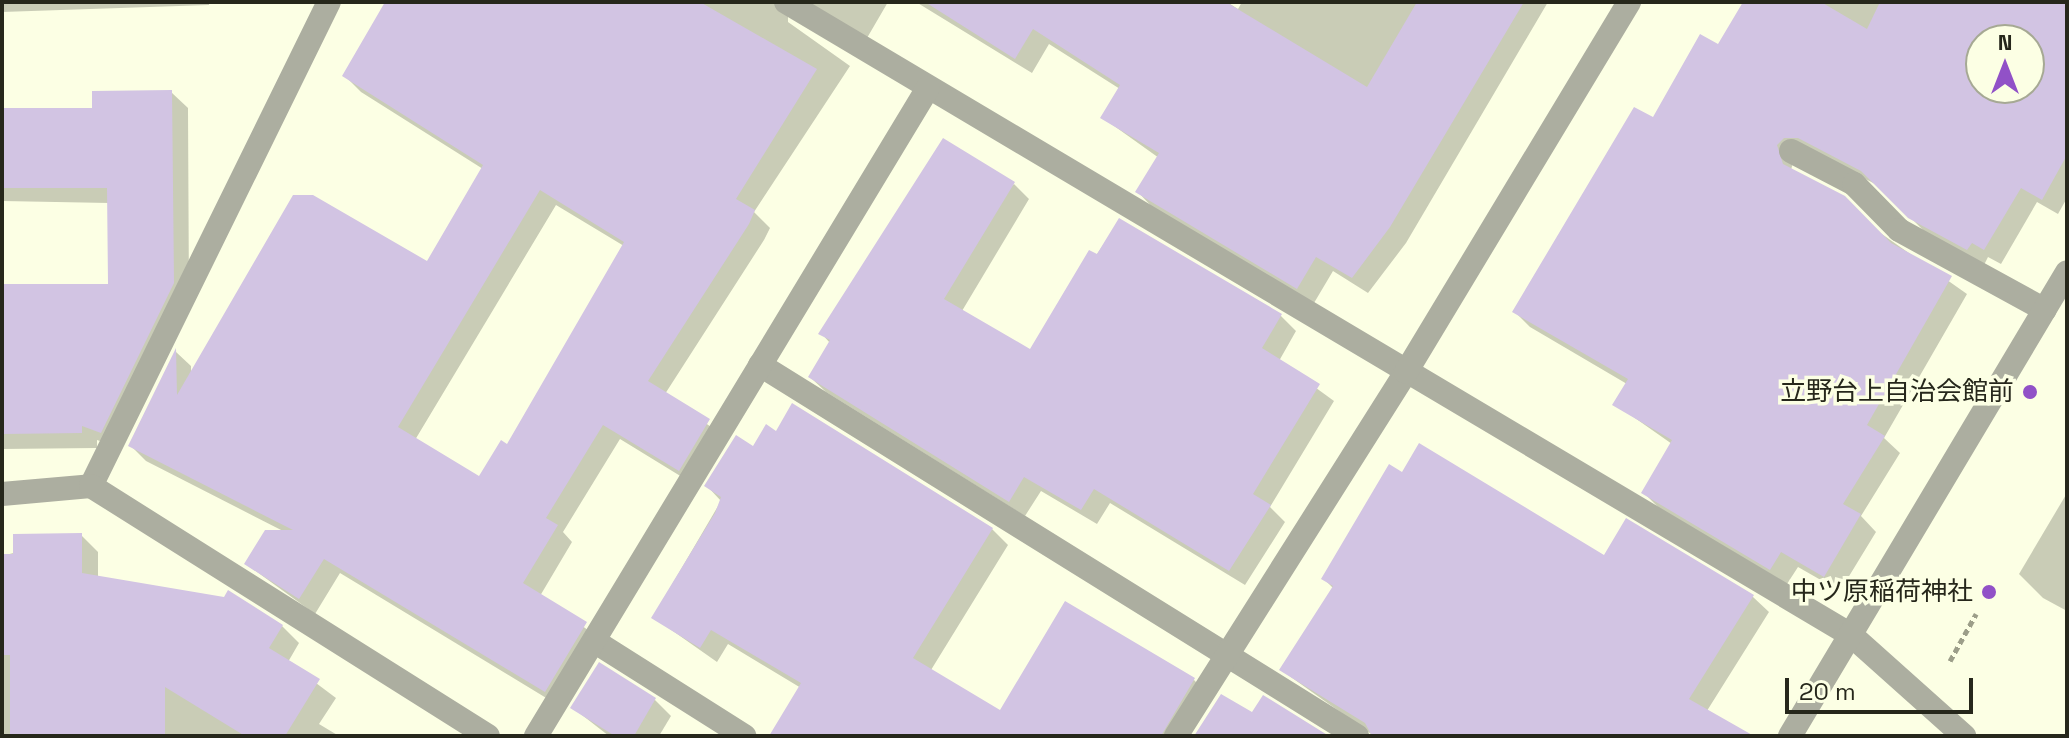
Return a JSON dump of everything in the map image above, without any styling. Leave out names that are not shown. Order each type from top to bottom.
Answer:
[{"type":"street","points":[[91,486],[329,2]]},
{"type":"street","points":[[786,2],[1851,635],[1964,736]]},
{"type":"street","points":[[1176,736],[1406,372],[1629,2]]},
{"type":"street","points":[[536,736],[928,88]]},
{"type":"street","points":[[1791,151],[1854,184],[1899,230],[2045,310]]},
{"type":"street","points":[[1790,736],[2067,272]]},
{"type":"street","points":[[760,365],[1225,657],[1357,736]]},
{"type":"street","points":[[2,494],[91,486],[488,736]]},
{"type":"street","points":[[594,641],[744,736]]},
{"type":"path","points":[[1946,669],[1976,614]]},
{"type":"building","points":[[385,2],[700,2],[817,69],[736,199],[755,210],[749,224],[648,381],[710,419],[679,471],[603,425],[546,518],[558,525],[523,583],[587,622],[545,692],[324,559],[299,599],[244,564],[265,530],[293,530],[128,446],[176,348],[177,395],[293,195],[313,195],[427,261],[483,165],[342,76]],"holes":[[[540,190],[624,242],[507,444],[501,440],[479,476],[398,427]]]},
{"type":"building","points":[[925,2],[1226,2],[1367,87],[1417,2],[1524,2],[1390,227],[1352,278],[1316,257],[1297,289],[1135,192],[1159,153],[1100,118],[1120,85],[1033,29],[1015,59]]},
{"type":"building","points":[[1743,2],[1821,2],[1867,29],[1880,2],[2067,2],[2067,155],[2042,200],[2021,188],[1984,250],[1972,243],[1967,250],[1908,218],[1861,171],[1798,138],[1784,138],[1777,145],[1783,164],[1845,196],[1891,243],[1952,276],[1867,425],[1885,436],[1843,504],[1861,514],[1824,577],[1781,552],[1770,570],[1641,493],[1672,440],[1612,405],[1628,379],[1512,312],[1634,107],[1653,117],[1700,34],[1718,44]]},
{"type":"building","points":[[172,90],[174,283],[101,433],[82,426],[82,433],[2,434],[2,284],[108,284],[107,188],[2,188],[2,108],[92,108],[92,91]]},
{"type":"building","points":[[943,138],[1015,182],[944,299],[1030,349],[1089,250],[1097,254],[1119,218],[1282,314],[1262,348],[1320,384],[1253,494],[1271,505],[1229,571],[1094,489],[1081,510],[1024,477],[1009,502],[808,377],[830,340],[818,334]]},
{"type":"building","points":[[792,403],[993,528],[913,658],[1000,710],[1065,601],[1195,678],[1161,736],[769,736],[801,683],[711,630],[700,648],[651,618],[715,513],[721,497],[704,486],[736,435],[753,446],[766,424],[776,431]]},
{"type":"building","points":[[1419,443],[1604,555],[1626,518],[1754,595],[1689,699],[1754,736],[1372,736],[1365,723],[1279,670],[1333,586],[1321,579],[1389,464],[1402,472]]},
{"type":"building","points":[[82,533],[82,573],[224,597],[228,590],[283,625],[269,648],[320,679],[285,736],[245,736],[165,687],[165,736],[10,736],[10,655],[2,655],[2,554],[13,554],[13,534]]},
{"type":"building","points":[[599,662],[656,698],[634,736],[615,736],[570,708]]},
{"type":"building","points":[[1221,694],[1252,712],[1263,695],[1329,736],[1194,736]]},
{"type":"place","name":"立野台上自治会館前","points":[[2030,392]]},
{"type":"place","name":"中ツ原稲荷神社","points":[[1989,592]]}]
